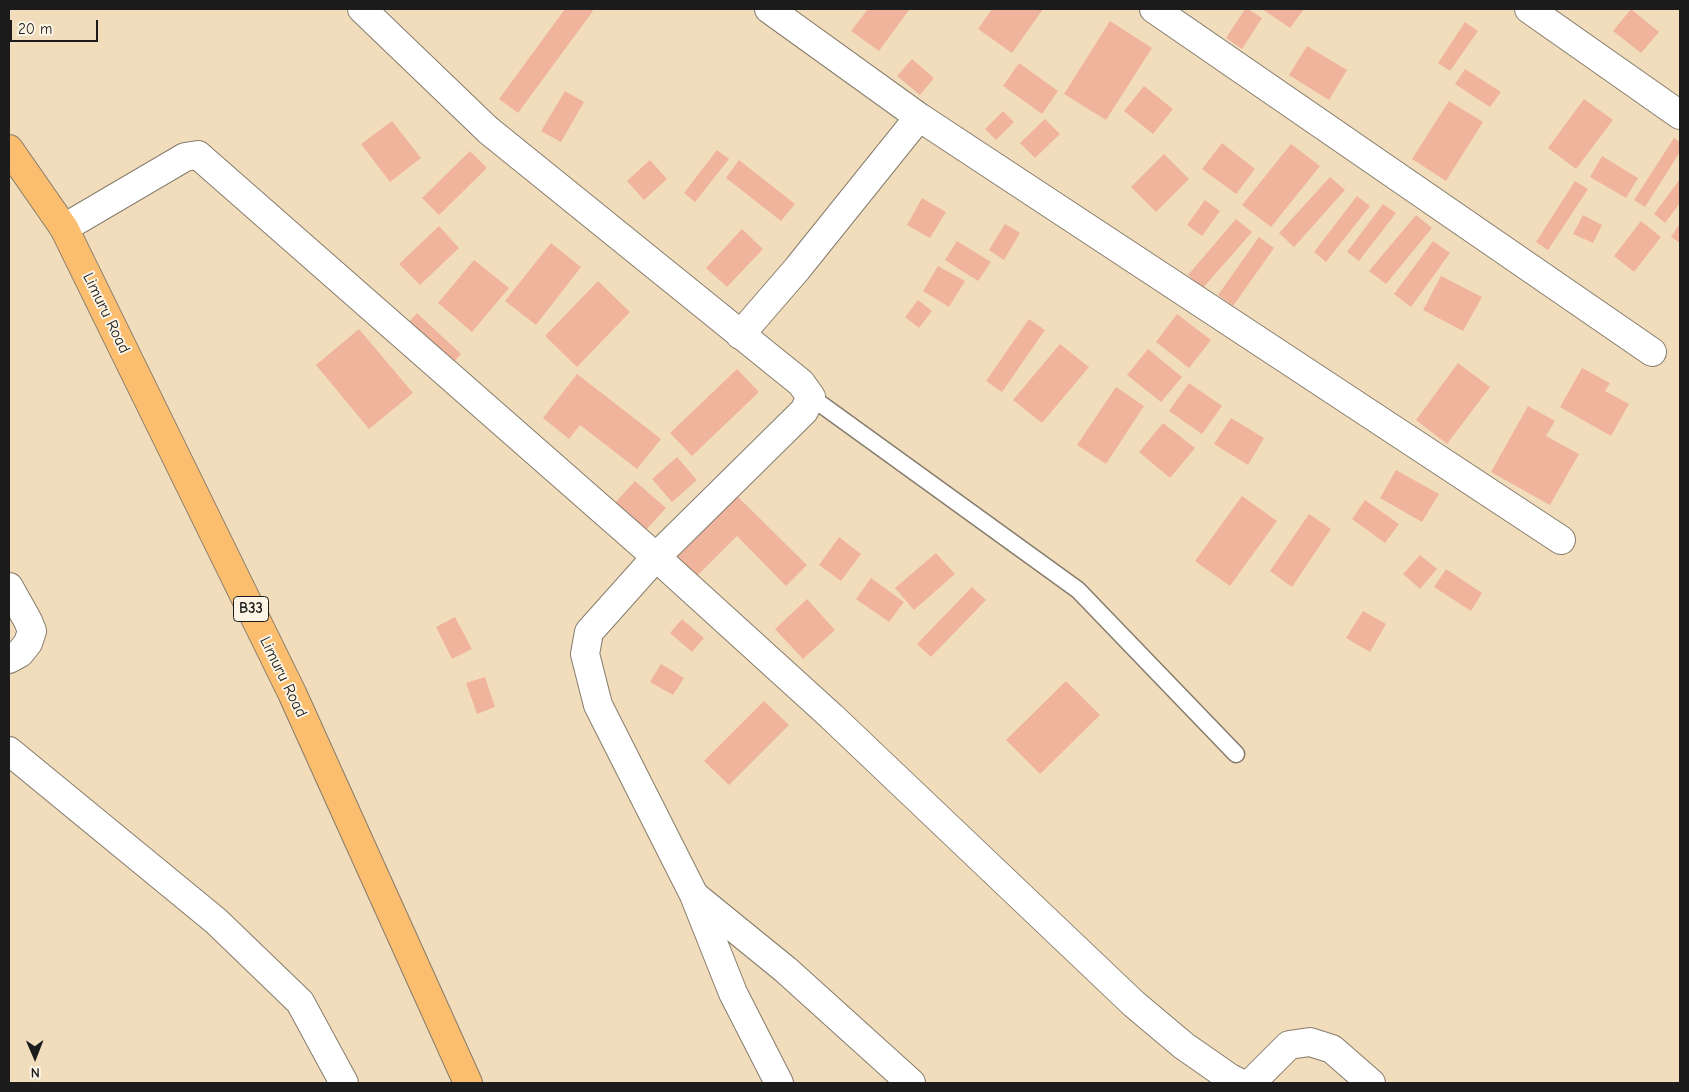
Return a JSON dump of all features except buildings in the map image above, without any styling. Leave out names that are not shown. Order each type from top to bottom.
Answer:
[{"type":"highway","name":"Limuru Road","points":[[9,149],[64,228],[292,693],[468,1083]]},
{"type":"street","points":[[362,9],[488,130],[801,383],[811,397],[804,411],[656,557],[589,632],[585,654],[598,705],[694,895],[733,993],[779,1083]]},
{"type":"street","points":[[768,9],[919,117],[1561,540]]},
{"type":"street","points":[[1154,9],[1652,352]]},
{"type":"street","points":[[1529,9],[1680,115]]},
{"type":"street","points":[[740,335],[797,269],[919,117]]},
{"type":"street","points":[[64,228],[185,157],[198,155],[656,557],[831,716],[1134,1004],[1184,1046],[1240,1083]]},
{"type":"street","points":[[9,587],[32,632],[28,643],[20,653],[9,659]]},
{"type":"street","points":[[9,750],[216,920],[300,1002],[344,1083]]},
{"type":"street","points":[[694,895],[786,970],[911,1083]]},
{"type":"street","points":[[1251,1083],[1289,1045],[1310,1042],[1332,1049],[1371,1083]]},
{"type":"lane","points":[[811,397],[1078,590],[1236,754]]}]
